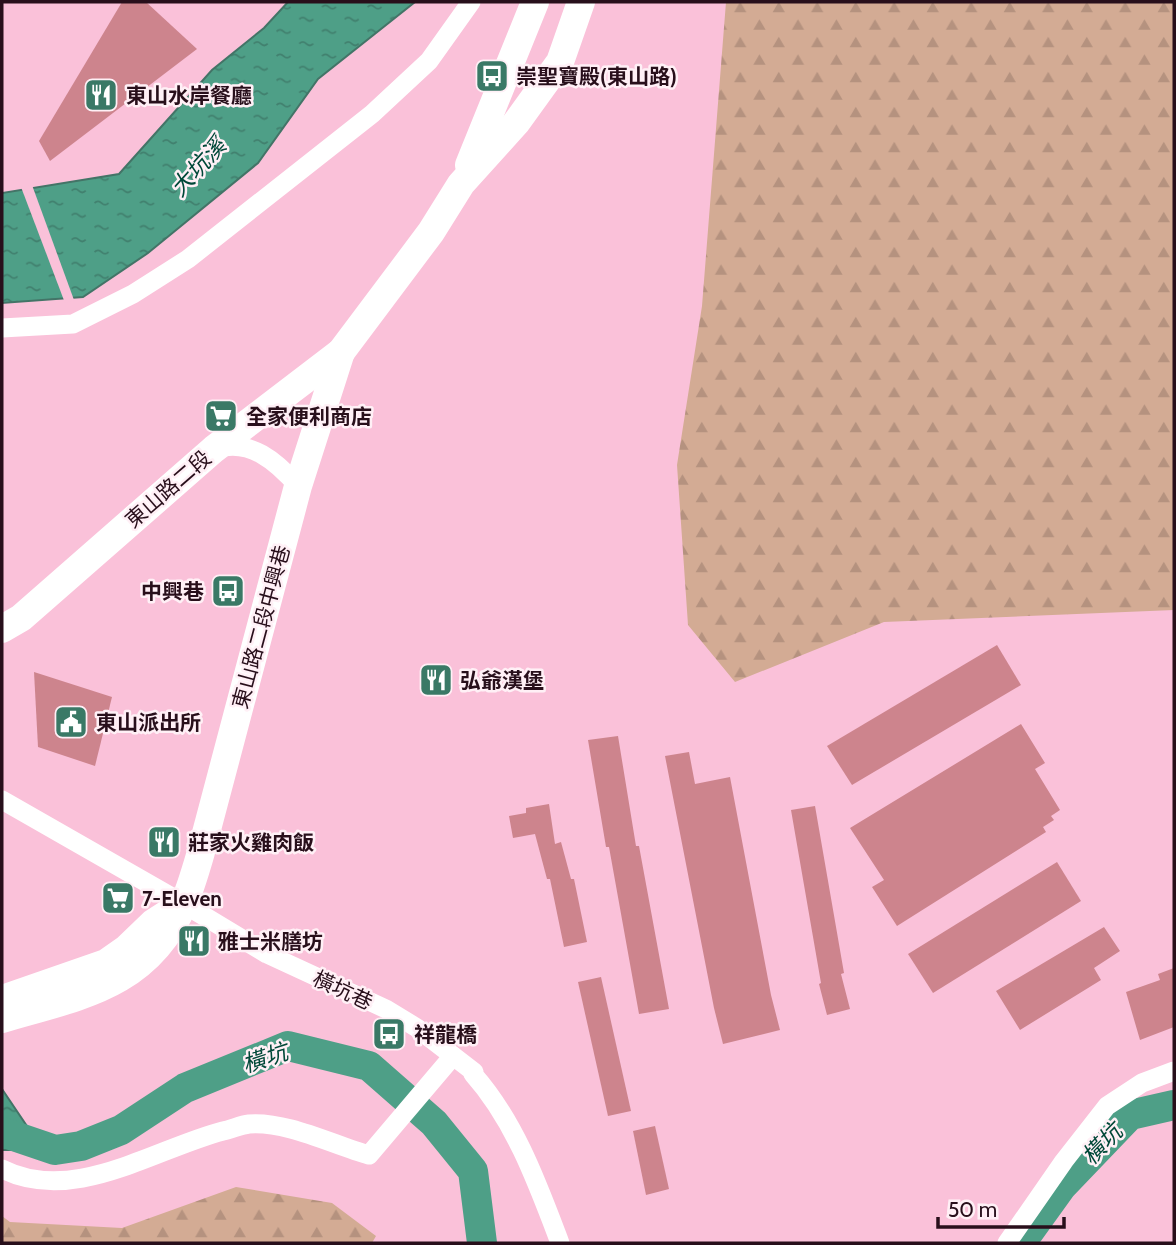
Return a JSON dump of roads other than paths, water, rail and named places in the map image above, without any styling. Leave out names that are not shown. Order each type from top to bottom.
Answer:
[{"type":"main road","name":"東山路二段","points":[[461,184],[536,2]]},
{"type":"main road","name":"東山路二段","points":[[2,650],[12,624],[214,449],[341,352],[430,232],[461,184],[516,123],[560,62],[581,2]]},
{"type":"main road","name":"東山路二段中興巷","points":[[2,1018],[85,994],[114,983],[135,970],[169,931],[184,904],[201,852],[298,486],[341,352]]},
{"type":"main road","points":[[2,999],[106,963],[153,923],[184,904]]},
{"type":"street","points":[[2,328],[73,324],[133,295],[188,259],[372,114],[429,61],[471,2]]},
{"type":"street","points":[[214,449],[238,446],[255,451],[273,461],[298,486]]},
{"type":"street","name":"橫坑巷","points":[[2,800],[267,954],[386,1009],[417,1028],[474,1072],[492,1095],[536,1181],[560,1243]]},
{"type":"street","points":[[2,1169],[18,1177],[74,1180],[201,1137],[250,1124],[294,1129],[369,1155],[453,1056]]},
{"type":"street","points":[[1007,1243],[1063,1161],[1107,1106],[1142,1083],[1174,1070]]},
{"type":"water","name":"大坑溪","points":[[288,2],[415,2],[318,79],[258,163],[148,253],[83,297],[2,303],[2,193],[119,174],[212,70],[264,28]]},
{"type":"water","points":[[2,1089],[33,1135],[55,1150],[2,1150]]},
{"type":"waterway","name":"橫坑","points":[[2,1132],[55,1150],[81,1146],[121,1130],[185,1088],[288,1046],[369,1066],[434,1123],[473,1171],[482,1243]]},
{"type":"waterway","name":"橫坑","points":[[1021,1243],[1062,1186],[1130,1115],[1174,1105]]},
{"type":"place","name":"崇聖寶殿(東山路)","points":[[492,76]]},
{"type":"place","name":"東山水岸餐廳","points":[[101,95]]},
{"type":"place","name":"全家便利商店","points":[[221,416]]},
{"type":"place","name":"中興巷","points":[[228,591]]},
{"type":"place","name":"弘爺漢堡","points":[[436,680]]},
{"type":"place","name":"東山派出所","points":[[71,722]]},
{"type":"place","name":"莊家火雞肉飯","points":[[164,842]]},
{"type":"place","name":"7-Eleven","points":[[118,898]]},
{"type":"place","name":"雅士米膳坊","points":[[194,941]]},
{"type":"place","name":"祥龍橋","points":[[389,1034]]}]
